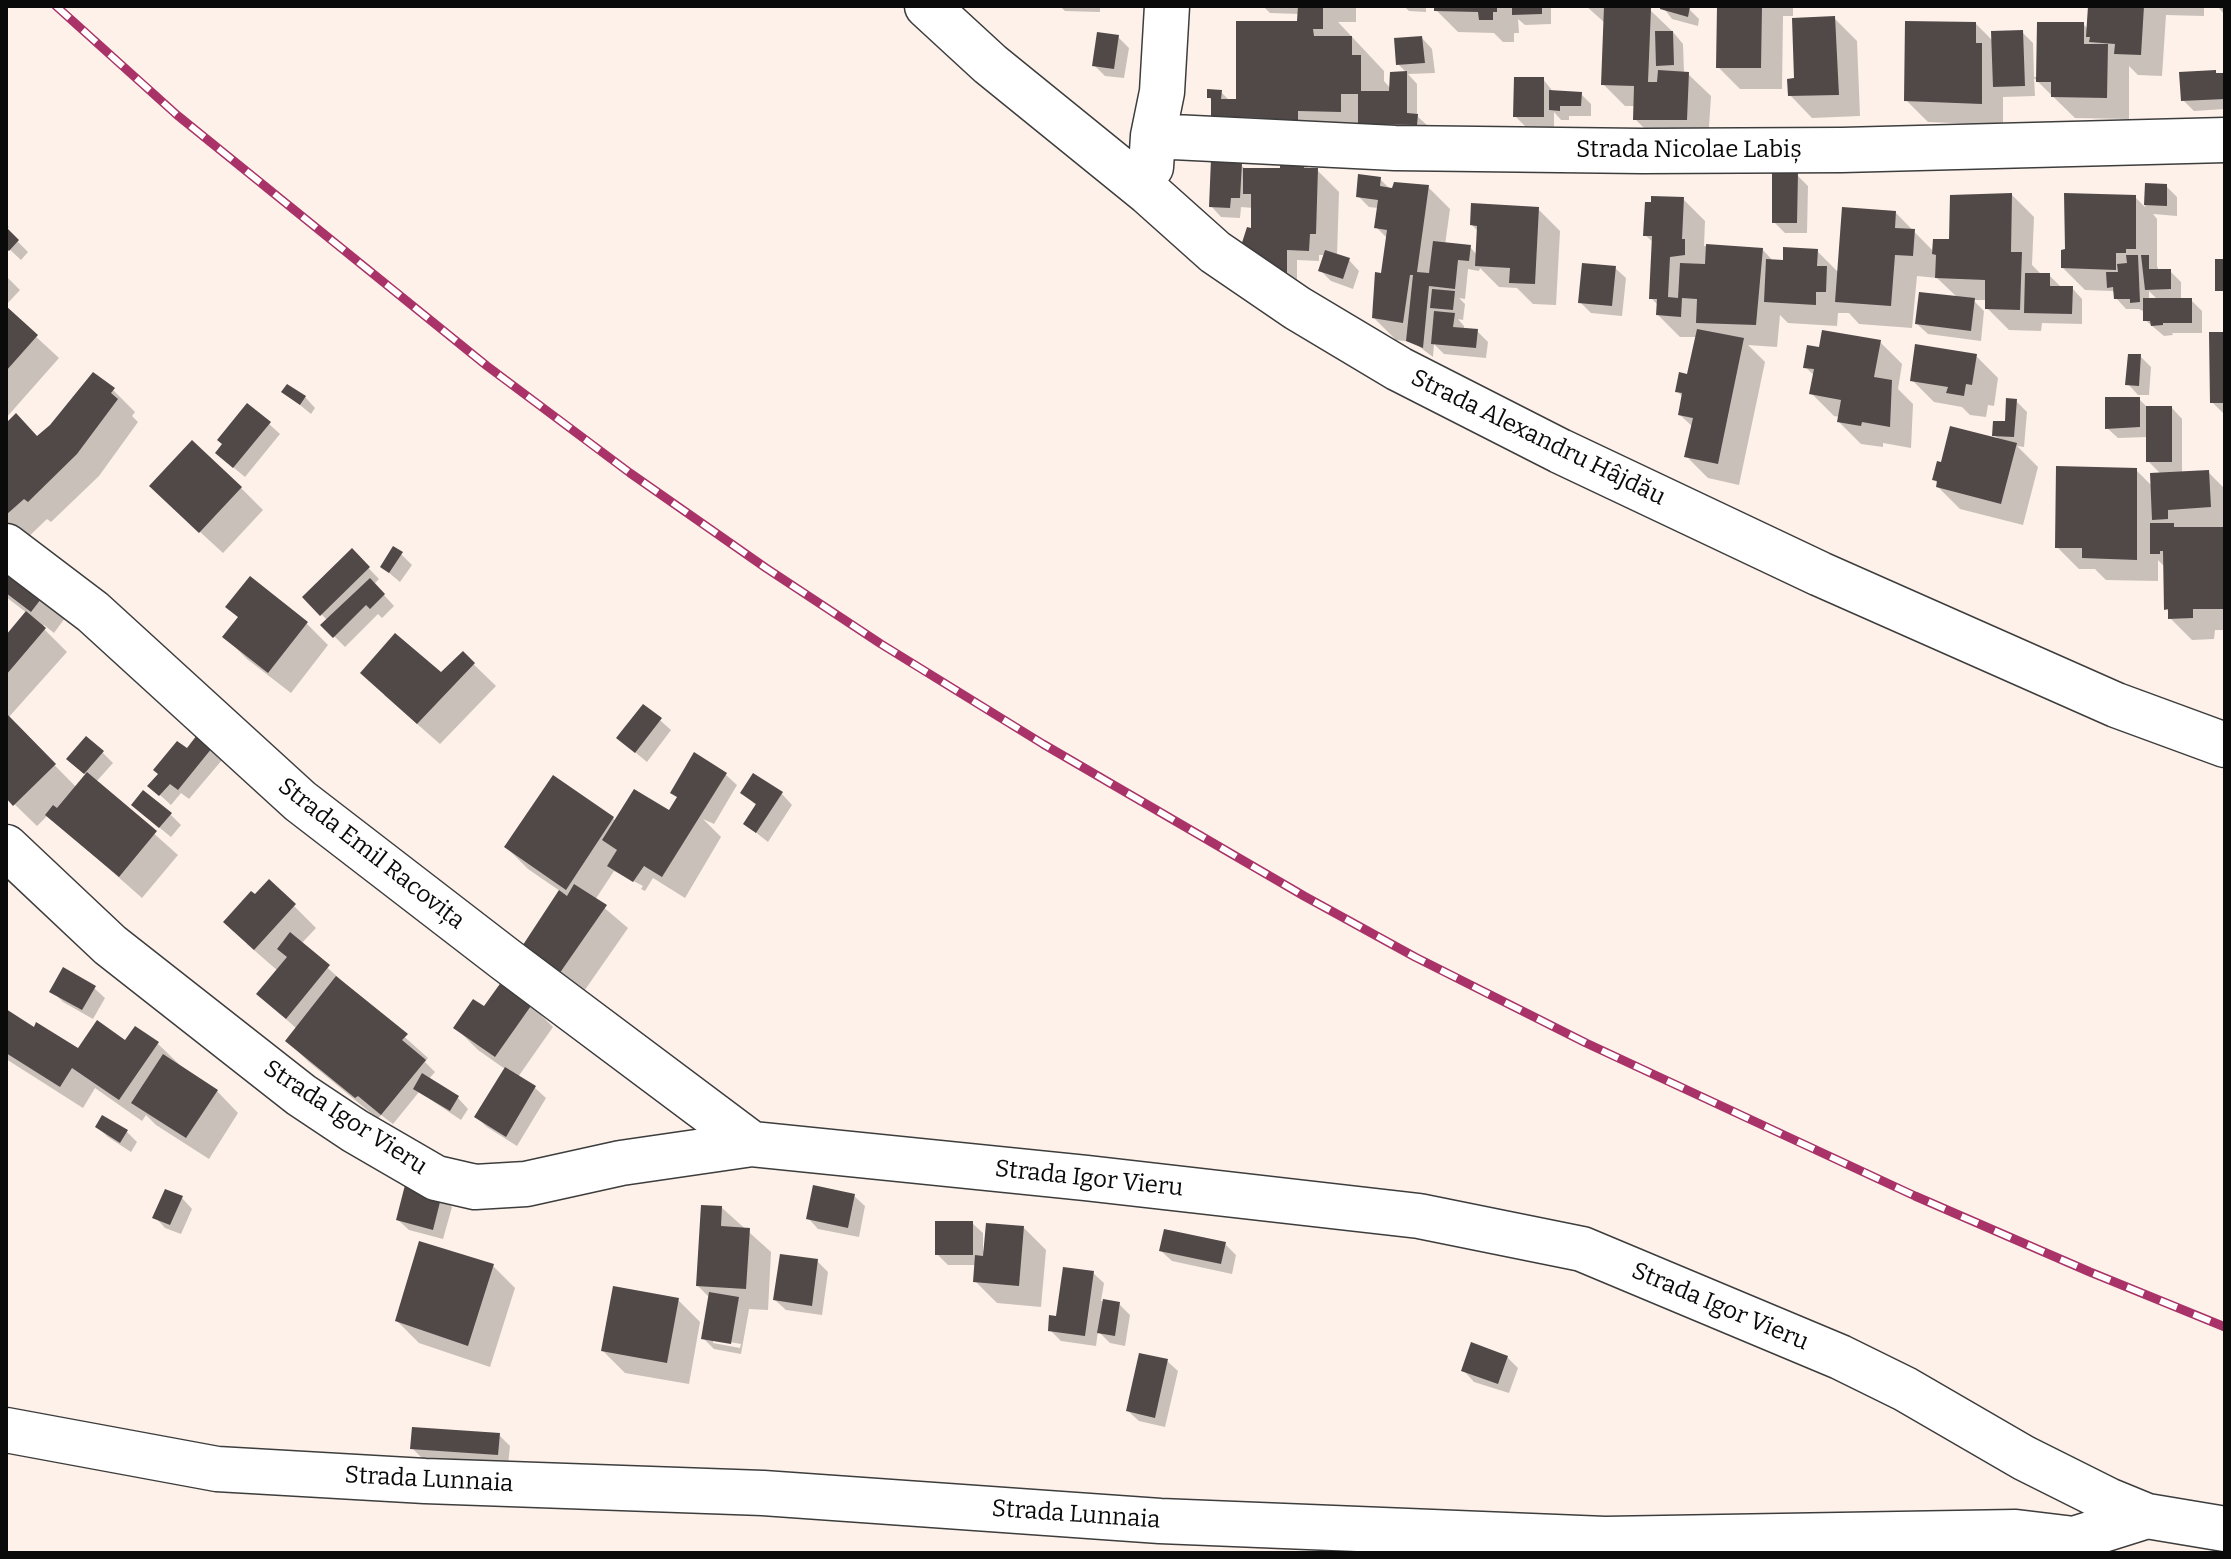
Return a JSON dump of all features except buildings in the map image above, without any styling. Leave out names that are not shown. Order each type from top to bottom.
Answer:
[{"type":"street","name":"Strada Alexandru Hâjdău","points":[[927,6],[990,64],[1149,193],[1215,252],[1297,308],[1399,369],[1560,451],[1834,581],[2116,705],[2225,745]]},
{"type":"street","points":[[1149,193],[1153,136],[1162,92],[1167,6]]},
{"type":"street","name":"Strada Nicolae Labiș","points":[[1153,136],[1395,148],[1642,151],[1842,150],[2225,140]]},
{"type":"street","name":"Strada Emil Racovița","points":[[6,546],[93,612],[300,801],[752,1144]]},
{"type":"street","name":"Strada Igor Vieru","points":[[6,847],[110,945],[301,1095],[436,1178],[475,1187],[526,1184],[621,1163],[752,1144],[1373,1209],[1582,1249],[1840,1357],[1905,1389],[2024,1458],[2147,1516],[2225,1529]]},
{"type":"street","name":"Strada Lunnaia","points":[[6,1430],[217,1469],[425,1481],[763,1493],[1160,1521],[1589,1539],[2016,1532],[2074,1539],[2147,1516]]},
{"type":"railway","points":[[56,6],[177,115],[487,366],[630,473],[881,644],[1043,744],[1304,896],[1415,957],[1586,1043],[1915,1196],[2225,1327]]}]
